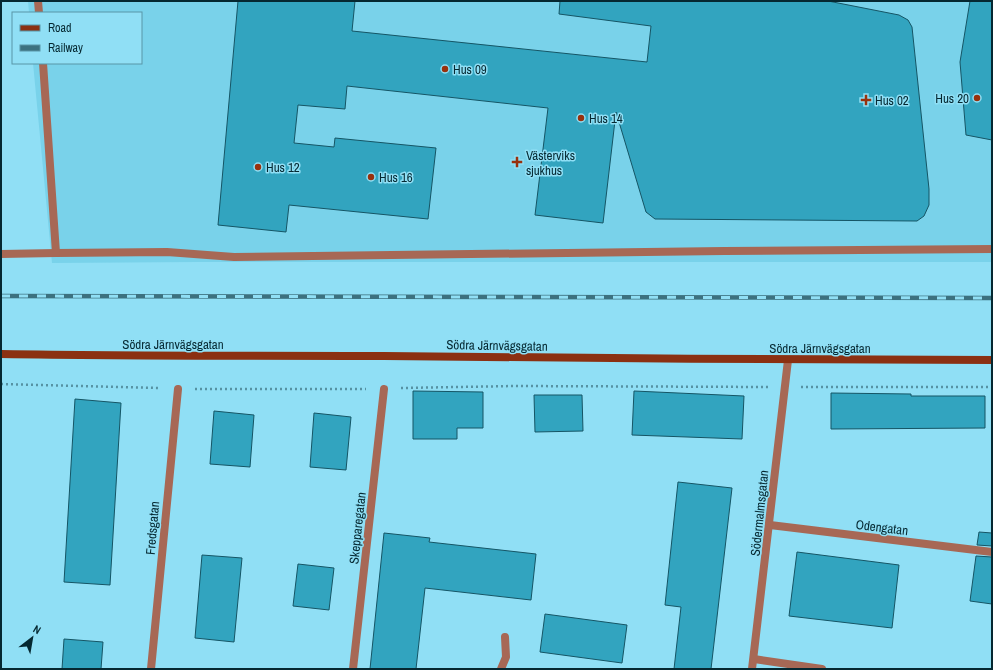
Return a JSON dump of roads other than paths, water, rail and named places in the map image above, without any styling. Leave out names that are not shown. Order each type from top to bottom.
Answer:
[{"type":"street","points":[[38,1],[39,12]]},
{"type":"street","points":[[43,64],[56,252]]},
{"type":"street","points":[[1,254],[56,252],[167,252],[234,257],[740,250],[992,249]]},
{"type":"street","name":"Södra Järnvägsgatan","points":[[1,354],[788,360],[992,360]]},
{"type":"street","name":"Södermalmsgatan","points":[[752,669],[770,525],[788,360]]},
{"type":"street","name":"Fredsgatan","points":[[151,669],[178,389]]},
{"type":"street","name":"Skepparegatan","points":[[353,669],[384,389]]},
{"type":"street","name":"Odengatan","points":[[770,525],[992,552]]},
{"type":"street","points":[[501,669],[506,657],[505,637]]},
{"type":"street","points":[[754,659],[822,669]]},
{"type":"railway","points":[[1,296],[992,298]]},
{"type":"place","name":"Hus 09","points":[[445,69]]},
{"type":"place","name":"Hus 20","points":[[977,98]]},
{"type":"place","name":"Hus 02","points":[[866,100]]},
{"type":"place","name":"Hus 14","points":[[581,118]]},
{"type":"place","name":"Västerviks sjukhus","points":[[517,162]]},
{"type":"place","name":"Hus 12","points":[[258,167]]},
{"type":"place","name":"Hus 16","points":[[371,177]]}]
